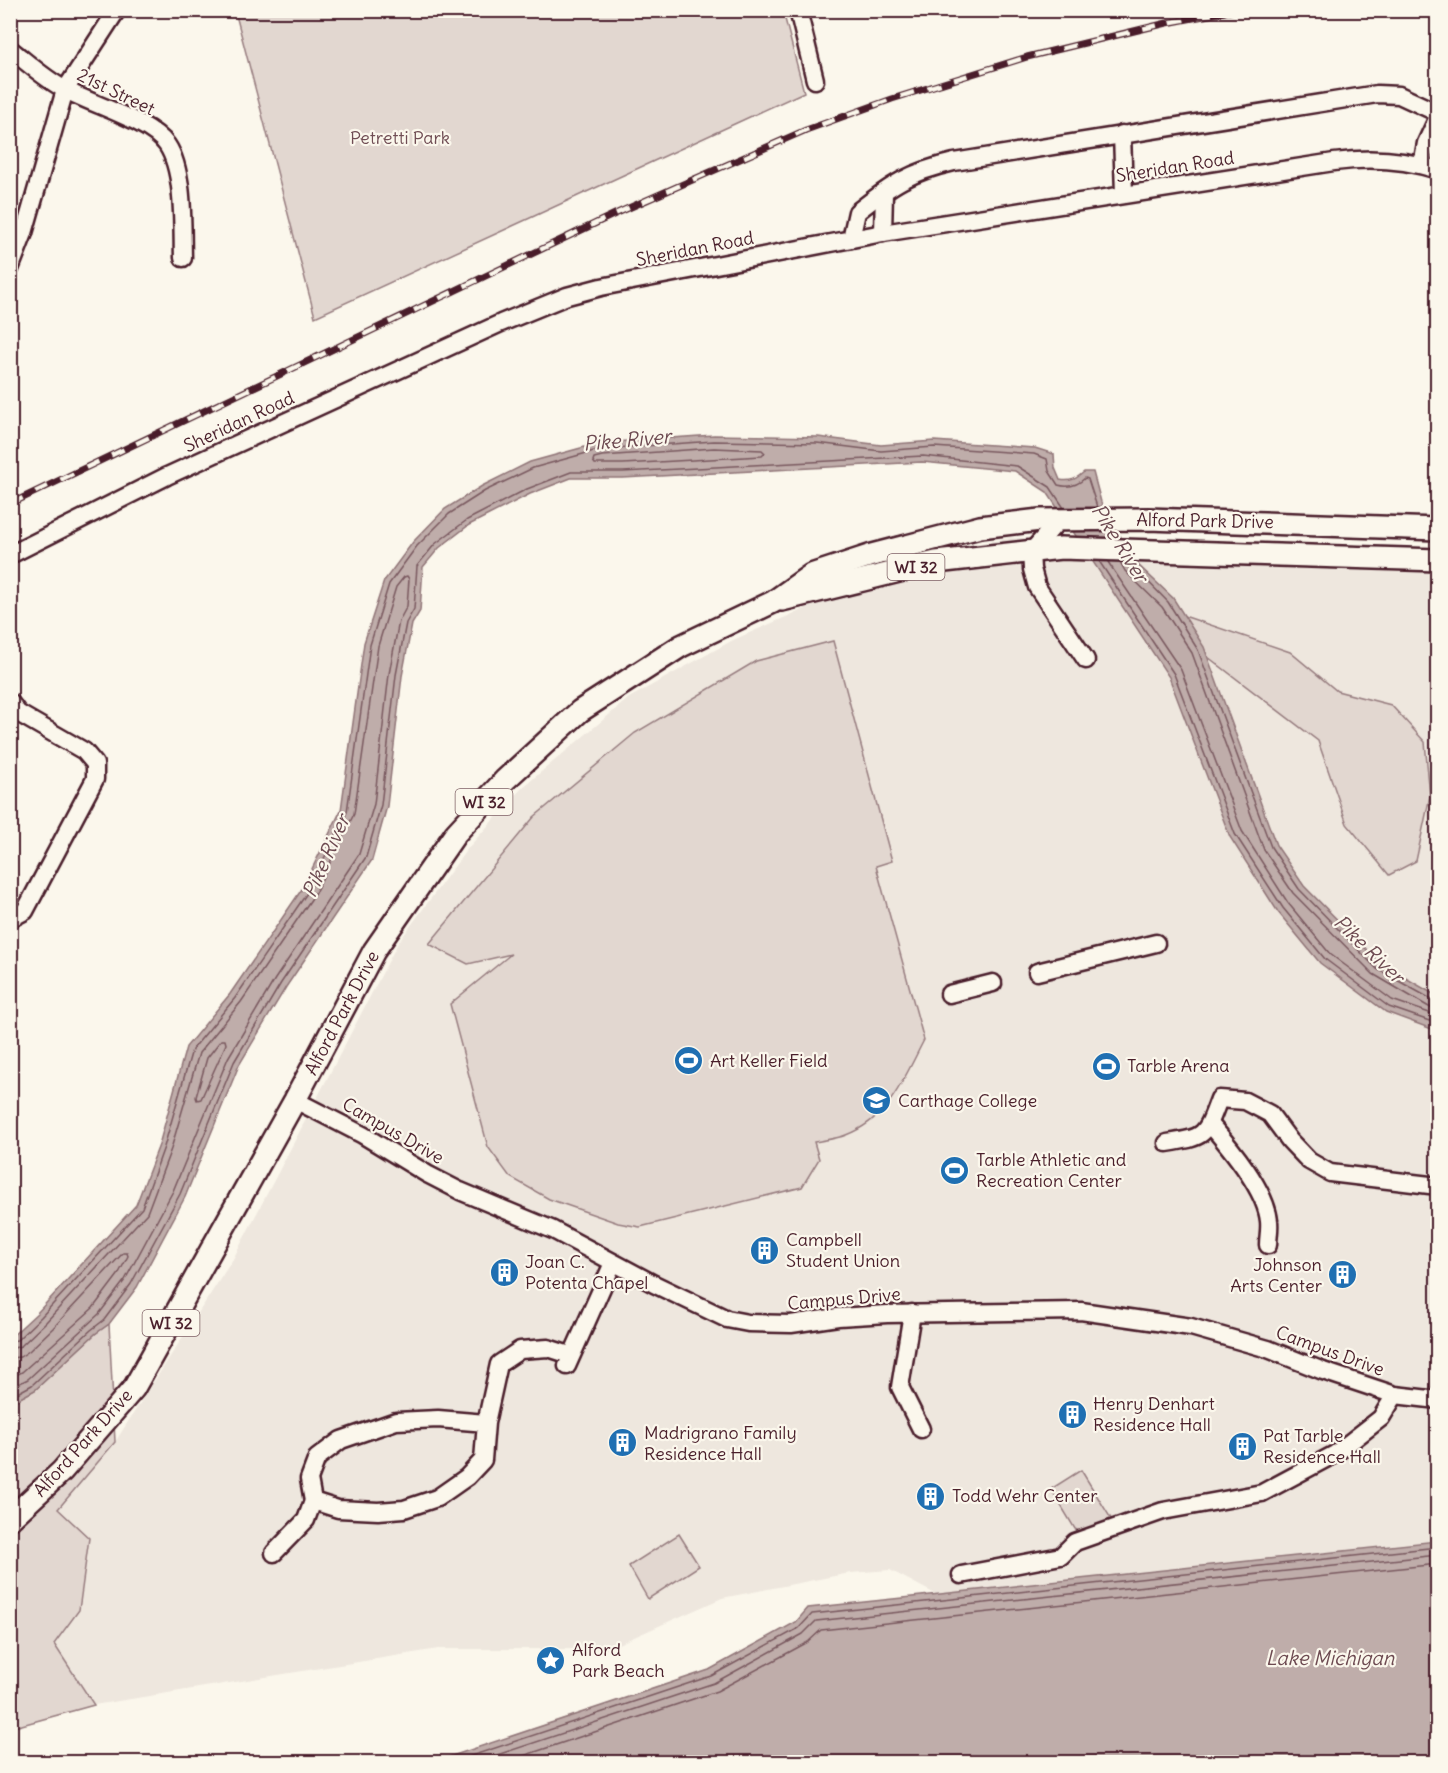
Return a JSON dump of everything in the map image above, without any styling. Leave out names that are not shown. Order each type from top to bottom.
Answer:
[{"type":"main road","name":"Alford Park Drive","points":[[10,1519],[62,1471],[134,1388],[295,1100],[374,951],[456,833],[505,780],[580,711],[681,646],[773,602],[811,575],[872,555],[980,527],[1050,520],[1148,519],[1437,529]]},
{"type":"main road","name":"Alford Park Drive","points":[[773,602],[936,562],[1061,548],[1437,560]]},
{"type":"street","points":[[10,270],[24,232],[65,90],[117,10]]},
{"type":"street","points":[[798,10],[815,80]]},
{"type":"street","name":"21st Street","points":[[10,49],[65,90],[137,122],[157,134],[168,145],[182,198],[183,258]]},
{"type":"street","points":[[851,239],[856,212],[896,182],[931,167],[1377,94],[1399,95],[1437,115],[1426,143],[1430,167]]},
{"type":"street","points":[[1122,134],[1124,194]]},
{"type":"street","name":"Sheridan Road","points":[[10,555],[168,476],[535,308],[567,296],[602,287],[883,233],[1351,160],[1388,160],[1430,167]]},
{"type":"street","points":[[883,233],[884,192]]},
{"type":"street","points":[[1050,520],[1031,552],[1036,587],[1086,660]]},
{"type":"street","points":[[10,919],[25,911],[95,779],[95,764],[84,751],[12,708]]},
{"type":"street","points":[[1037,972],[1156,943]]},
{"type":"street","points":[[949,994],[993,983]]},
{"type":"street","points":[[1167,1143],[1198,1138],[1210,1124],[1219,1099],[1245,1101],[1270,1114],[1309,1161],[1330,1173],[1437,1186]]},
{"type":"street","name":"Campus Drive","points":[[295,1100],[355,1130],[451,1187],[553,1230],[681,1298],[727,1319],[748,1323],[791,1324],[838,1317],[912,1313],[1081,1311],[1191,1327],[1268,1349],[1323,1371],[1395,1395],[1437,1400]]},
{"type":"street","points":[[1210,1124],[1233,1151],[1262,1197],[1269,1220],[1268,1245]]},
{"type":"street","points":[[313,1501],[338,1509],[378,1511],[404,1509],[437,1498],[467,1477],[483,1460],[486,1423],[499,1364],[519,1350],[548,1348],[568,1361],[614,1263]]},
{"type":"street","points":[[912,1313],[900,1387],[921,1429]]},
{"type":"street","points":[[961,1575],[1061,1556],[1075,1542],[1163,1511],[1262,1493],[1335,1454],[1381,1418],[1395,1395]]},
{"type":"street","points":[[274,1553],[306,1520],[313,1501],[309,1479],[316,1458],[341,1440],[396,1421],[438,1419],[486,1423]]},
{"type":"shaded area","name":"Carthage College","points":[[1010,538],[1180,539],[1437,548],[1437,1541],[937,1595],[890,1570],[850,1573],[722,1598],[607,1649],[438,1649],[94,1705],[54,1644],[79,1610],[58,1509],[115,1442],[233,1259],[398,943],[468,848],[522,788],[629,698],[733,640],[820,602],[870,569],[947,549]]},
{"type":"green space","name":"Petretti Park","points":[[235,11],[783,11],[804,92],[315,317]]},
{"type":"green space","points":[[1184,616],[1290,652],[1337,691],[1391,705],[1425,742],[1430,796],[1416,861],[1389,875],[1347,824],[1318,741],[1208,657]]},
{"type":"green space","name":"Art Keller Field","points":[[833,641],[892,861],[876,866],[924,1040],[910,1068],[894,1095],[874,1118],[861,1128],[846,1135],[814,1142],[819,1159],[802,1187],[640,1227],[618,1223],[549,1199],[510,1177],[488,1147],[450,1004],[511,954],[468,964],[429,944],[534,817],[635,733],[756,661]]},
{"type":"green space","points":[[109,1324],[115,1442],[58,1509],[89,1538],[79,1610],[54,1644],[94,1705],[11,1728],[11,1403],[35,1390],[95,1334]]},
{"type":"green space","points":[[1081,1470],[1115,1525],[1088,1535],[1075,1529],[1051,1489]]},
{"type":"green space","points":[[679,1534],[699,1566],[648,1599],[629,1566]]},
{"type":"water","name":"Pike River","points":[[714,435],[818,437],[881,445],[934,441],[1035,448],[1054,454],[1055,468],[1060,480],[1070,480],[1084,472],[1093,472],[1101,502],[1135,562],[1173,598],[1204,647],[1276,845],[1304,886],[1381,964],[1437,996],[1437,1031],[1386,1012],[1320,963],[1278,912],[1230,837],[1169,677],[1047,492],[1015,471],[922,462],[623,478],[571,478],[530,494],[469,525],[439,548],[423,567],[420,611],[412,624],[402,676],[387,806],[372,860],[286,987],[239,1065],[185,1197],[137,1287],[109,1324],[95,1334],[35,1390],[11,1403],[11,1337],[37,1313],[136,1205],[159,1145],[186,1047],[230,994],[302,889],[341,810],[364,643],[384,581],[413,542],[445,509],[482,486],[530,462],[599,443]]},
{"type":"water","name":"Lake Michigan","points":[[1437,1541],[1437,1762],[434,1762],[709,1670],[796,1622],[808,1608]]},
{"type":"railway","points":[[10,504],[615,214],[806,130],[892,99],[1027,57],[1167,23],[1235,10]]},
{"type":"place","name":"Art Keller Field","points":[[689,1061]]},
{"type":"place","name":"Tarble Arena","points":[[1106,1066]]},
{"type":"place","name":"Carthage College","points":[[877,1101]]},
{"type":"place","name":"Tarble Athletic and Recreation Center","points":[[955,1170]]},
{"type":"place","name":"Campbell Student Union","points":[[765,1250]]},
{"type":"place","name":"Joan C. Potenta Chapel","points":[[504,1272]]},
{"type":"place","name":"Johnson Arts Center","points":[[1343,1275]]},
{"type":"place","name":"Henry Denhart Residence Hall","points":[[1072,1414]]},
{"type":"place","name":"Madrigrano Family Residence Hall","points":[[623,1443]]},
{"type":"place","name":"Pat Tarble Residence Hall","points":[[1242,1446]]},
{"type":"place","name":"Todd Wehr Center","points":[[931,1496]]},
{"type":"place","name":"Alford Park Beach","points":[[551,1660]]}]
